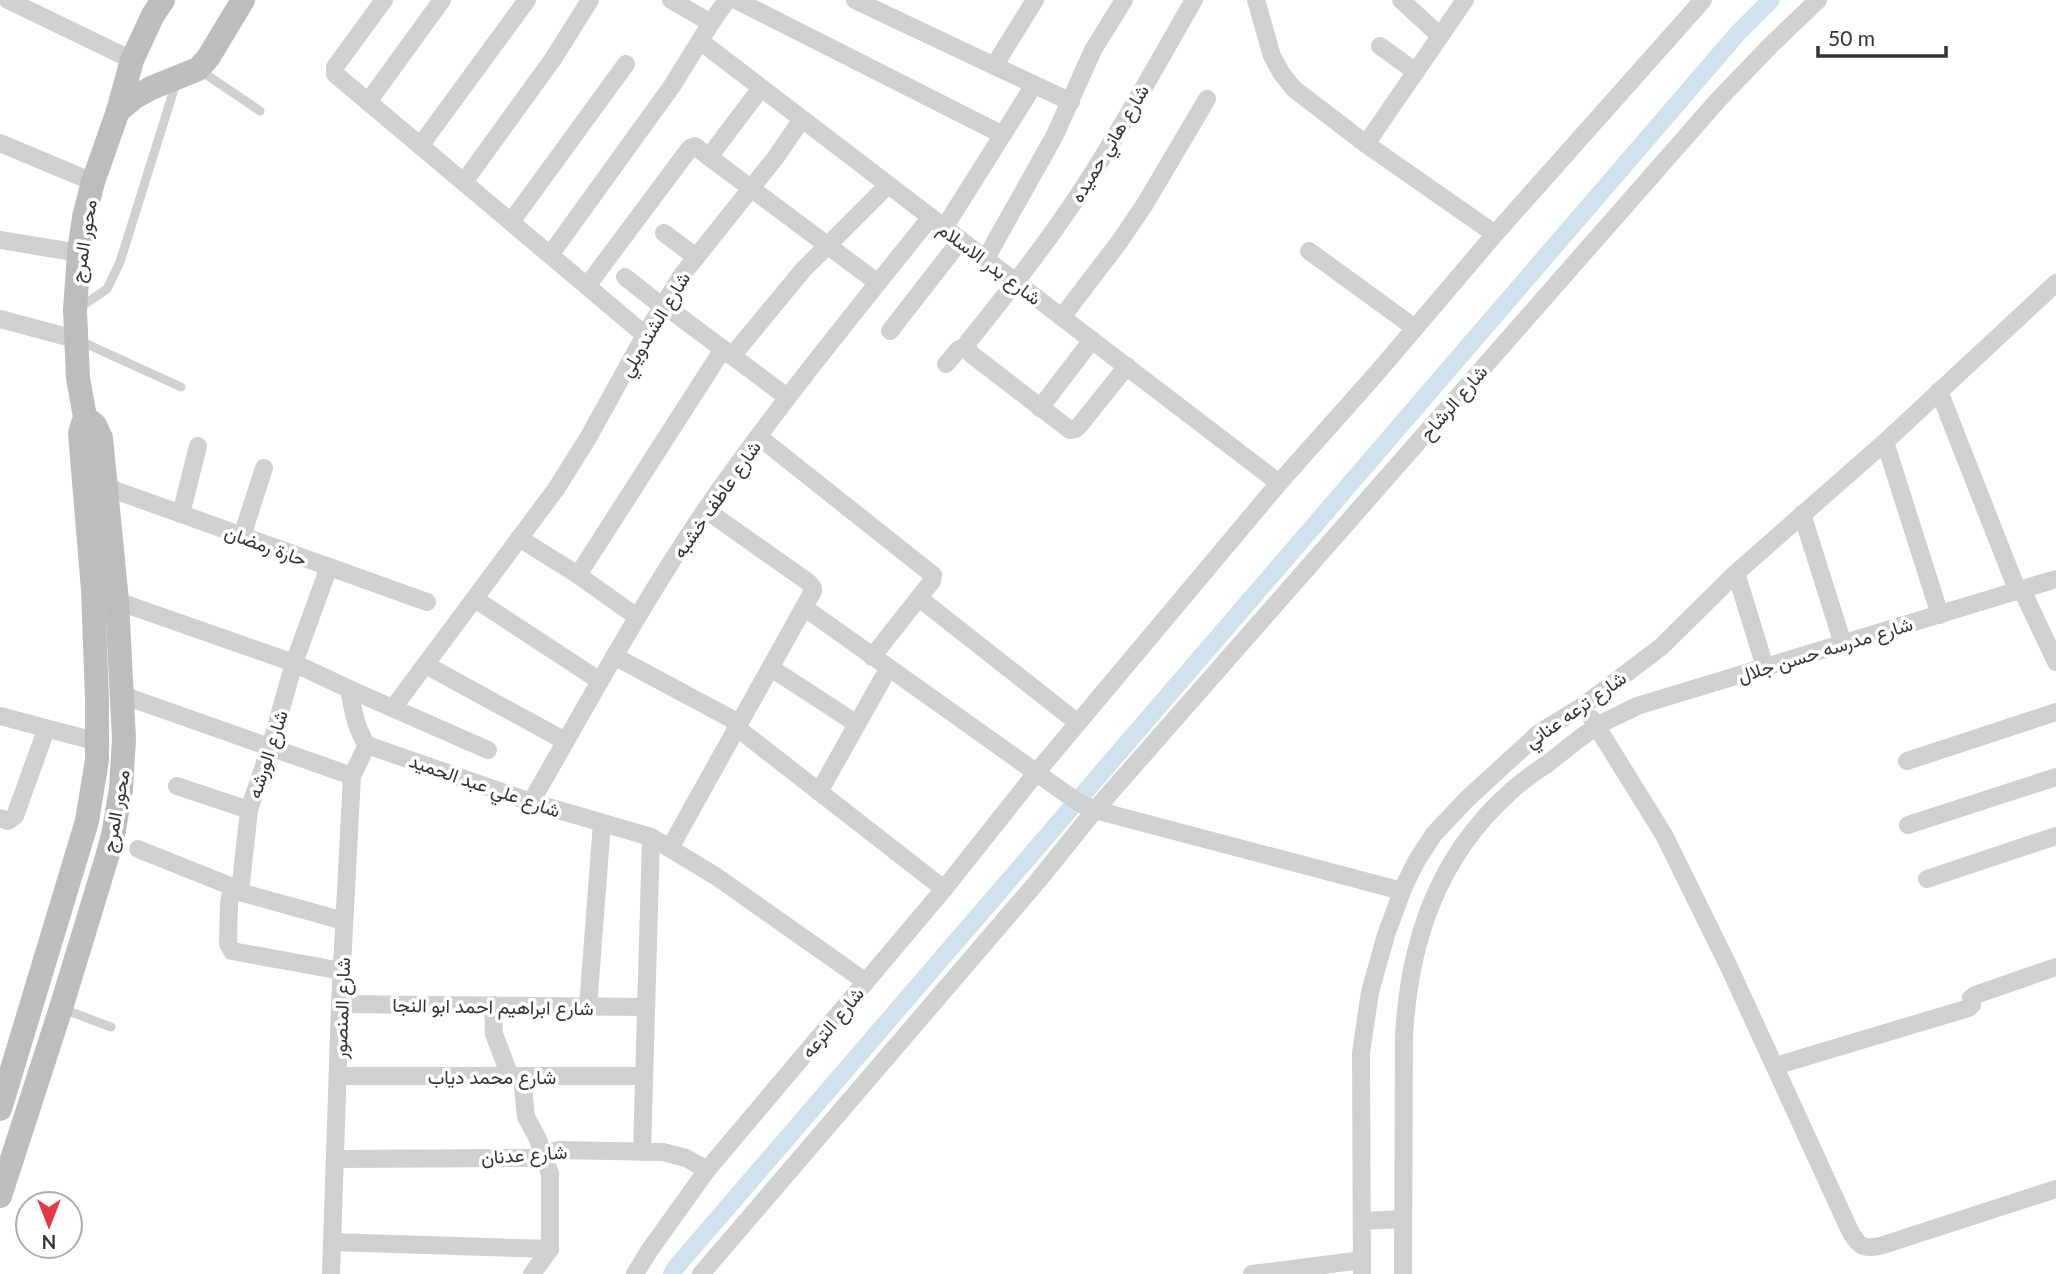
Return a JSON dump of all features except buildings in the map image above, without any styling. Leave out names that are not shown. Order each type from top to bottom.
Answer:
[{"type":"main road","name":"محور المرج","points":[[0,1109],[87,821],[98,742],[93,590],[80,433],[85,417],[75,339],[79,253],[93,182],[118,111],[132,60],[163,0]]},
{"type":"main road","points":[[118,111],[135,97],[188,73],[208,58],[243,0]]},
{"type":"main road","name":"محور المرج","points":[[0,1196],[61,1008],[118,812],[124,752],[117,601],[99,432],[85,417]]},
{"type":"street","points":[[8,0],[132,60]]},
{"type":"street","points":[[384,0],[335,67],[335,74],[645,335]]},
{"type":"street","points":[[368,102],[442,0]]},
{"type":"street","points":[[420,146],[527,0]]},
{"type":"street","points":[[464,182],[553,59],[590,0]]},
{"type":"street","points":[[671,0],[711,23]]},
{"type":"street","points":[[550,255],[672,86],[727,0]]},
{"type":"street","points":[[736,0],[1003,135]]},
{"type":"street","points":[[855,0],[1070,102]]},
{"type":"street","points":[[985,260],[1055,135],[1093,50],[1124,0]]},
{"type":"street","name":"شارع هاني حميده","points":[[946,364],[961,348],[967,346],[1053,232],[1097,166],[1194,0]]},
{"type":"street","points":[[1256,0],[1272,57],[1294,89],[1366,144],[1495,234]]},
{"type":"street","points":[[1401,0],[1440,36]]},
{"type":"street","points":[[1366,144],[1465,0]]},
{"type":"street","points":[[1036,773],[1279,483],[1703,0]]},
{"type":"street","name":"شارع الرشاح","points":[[1087,807],[1719,99],[1771,44],[1818,0]]},
{"type":"street","points":[[994,66],[1031,1]]},
{"type":"street","name":"شارع بدر الاسلام","points":[[700,41],[1279,483]]},
{"type":"street","points":[[1380,46],[1416,72]]},
{"type":"street","points":[[512,222],[626,64]]},
{"type":"street","name":"شارع عاطف خشبه","points":[[531,802],[637,617],[706,510],[787,397],[878,283],[937,223],[1003,135],[1034,85]]},
{"type":"street","points":[[709,157],[761,88]]},
{"type":"street","points":[[1062,317],[1145,204],[1207,99]]},
{"type":"street","name":"شارع الشندويلي","points":[[393,708],[572,464],[645,335],[696,257],[776,157],[802,119]]},
{"type":"street","points":[[0,143],[93,182]]},
{"type":"street","points":[[587,286],[690,148],[695,146],[878,283]]},
{"type":"street","points":[[578,575],[727,353],[888,185]]},
{"type":"street","points":[[664,233],[696,257]]},
{"type":"street","points":[[0,240],[79,253]]},
{"type":"street","points":[[890,331],[960,241]]},
{"type":"street","points":[[1309,251],[1415,328]]},
{"type":"street","points":[[625,278],[787,397]]},
{"type":"street","name":"شارع ترعه عناني","points":[[1362,1267],[1361,1053],[1364,1024],[1386,935],[1402,891],[1416,860],[1434,834],[1466,799],[1539,733],[1583,706],[1661,648],[1736,573],[1885,442],[2056,283]]},
{"type":"street","points":[[0,319],[75,339]]},
{"type":"street","points":[[1040,408],[1092,340]]},
{"type":"street","points":[[967,346],[971,354],[1070,430],[1075,429],[1127,366]]},
{"type":"street","points":[[1940,391],[2020,591],[2056,662]]},
{"type":"street","points":[[759,437],[933,575],[932,581],[872,657]]},
{"type":"street","points":[[1885,442],[1940,615]]},
{"type":"street","points":[[181,514],[198,446]]},
{"type":"street","points":[[242,536],[264,468]]},
{"type":"street","name":"حارة رمضان","points":[[106,487],[427,603]]},
{"type":"street","points":[[670,848],[813,591],[811,584],[706,510]]},
{"type":"street","points":[[1802,514],[1843,644]]},
{"type":"street","points":[[519,538],[637,617]]},
{"type":"street","name":"شارع الورشه","points":[[329,567],[294,663],[249,810],[242,880],[229,903],[228,944],[232,951],[342,971]]},
{"type":"street","points":[[1736,573],[1765,667]]},
{"type":"street","name":"شارع مدرسه حسن جلال","points":[[1597,726],[1637,706],[2056,579]]},
{"type":"street","points":[[919,598],[1078,723]]},
{"type":"street","points":[[475,599],[600,681]]},
{"type":"street","points":[[117,601],[294,663],[488,750]]},
{"type":"street","points":[[805,608],[1087,807],[1402,891]]},
{"type":"street","points":[[614,656],[738,725],[944,889]]},
{"type":"street","points":[[426,665],[565,741]]},
{"type":"street","points":[[771,668],[857,724]]},
{"type":"street","points":[[819,792],[883,678]]},
{"type":"street","points":[[349,689],[354,719],[367,745]]},
{"type":"street","points":[[122,695],[352,776]]},
{"type":"street","points":[[1583,706],[1664,835],[1859,1245],[1868,1248],[1880,1246],[2056,1189]]},
{"type":"street","points":[[1907,761],[2056,712]]},
{"type":"street","points":[[0,716],[98,742]]},
{"type":"street","name":"شارع ترعه عناني","points":[[1403,1274],[1406,998],[1413,959],[1424,922],[1439,886],[1482,821],[1509,792],[1597,726]]},
{"type":"street","points":[[0,818],[8,821],[15,816],[46,730]]},
{"type":"street","name":"شارع المنصور","points":[[331,1274],[340,1004],[352,776],[367,745]]},
{"type":"street","name":"شارع علي عبد الحميد","points":[[367,745],[531,802],[650,837],[717,877],[866,982]]},
{"type":"street","name":"شارع الترعه","points":[[635,1274],[707,1170],[944,889],[1036,773]]},
{"type":"street","points":[[1908,825],[2056,777]]},
{"type":"street","points":[[177,786],[249,810]]},
{"type":"street","points":[[701,1274],[1037,882],[1087,807]]},
{"type":"street","points":[[588,1007],[602,823]]},
{"type":"street","points":[[1927,879],[2056,836]]},
{"type":"street","points":[[642,1152],[650,837]]},
{"type":"street","points":[[138,849],[237,890],[344,920]]},
{"type":"street","points":[[1775,1066],[1969,1008],[1972,1005],[1971,998],[1975,995],[2056,967]]},
{"type":"street","name":"شارع ابراهيم احمد ابو النجا","points":[[340,1004],[646,1007]]},
{"type":"street","points":[[493,1005],[494,1034],[516,1076],[526,1116],[537,1137],[550,1174],[550,1249],[532,1274]]},
{"type":"street","name":"شارع محمد دياب","points":[[339,1076],[644,1076]]},
{"type":"street","name":"شارع عدنان","points":[[336,1159],[532,1157],[558,1150],[642,1152],[675,1154],[707,1170]]},
{"type":"street","points":[[1362,1221],[1403,1219]]},
{"type":"street","points":[[332,1242],[550,1249]]},
{"type":"street","points":[[1252,1274],[1362,1267]]},
{"type":"lane","points":[[75,310],[107,289],[120,261],[188,73],[261,111]]},
{"type":"lane","points":[[75,339],[181,387]]},
{"type":"lane","points":[[61,1008],[111,1027]]},
{"type":"waterway","points":[[672,1274],[1738,33],[1771,0]]}]
